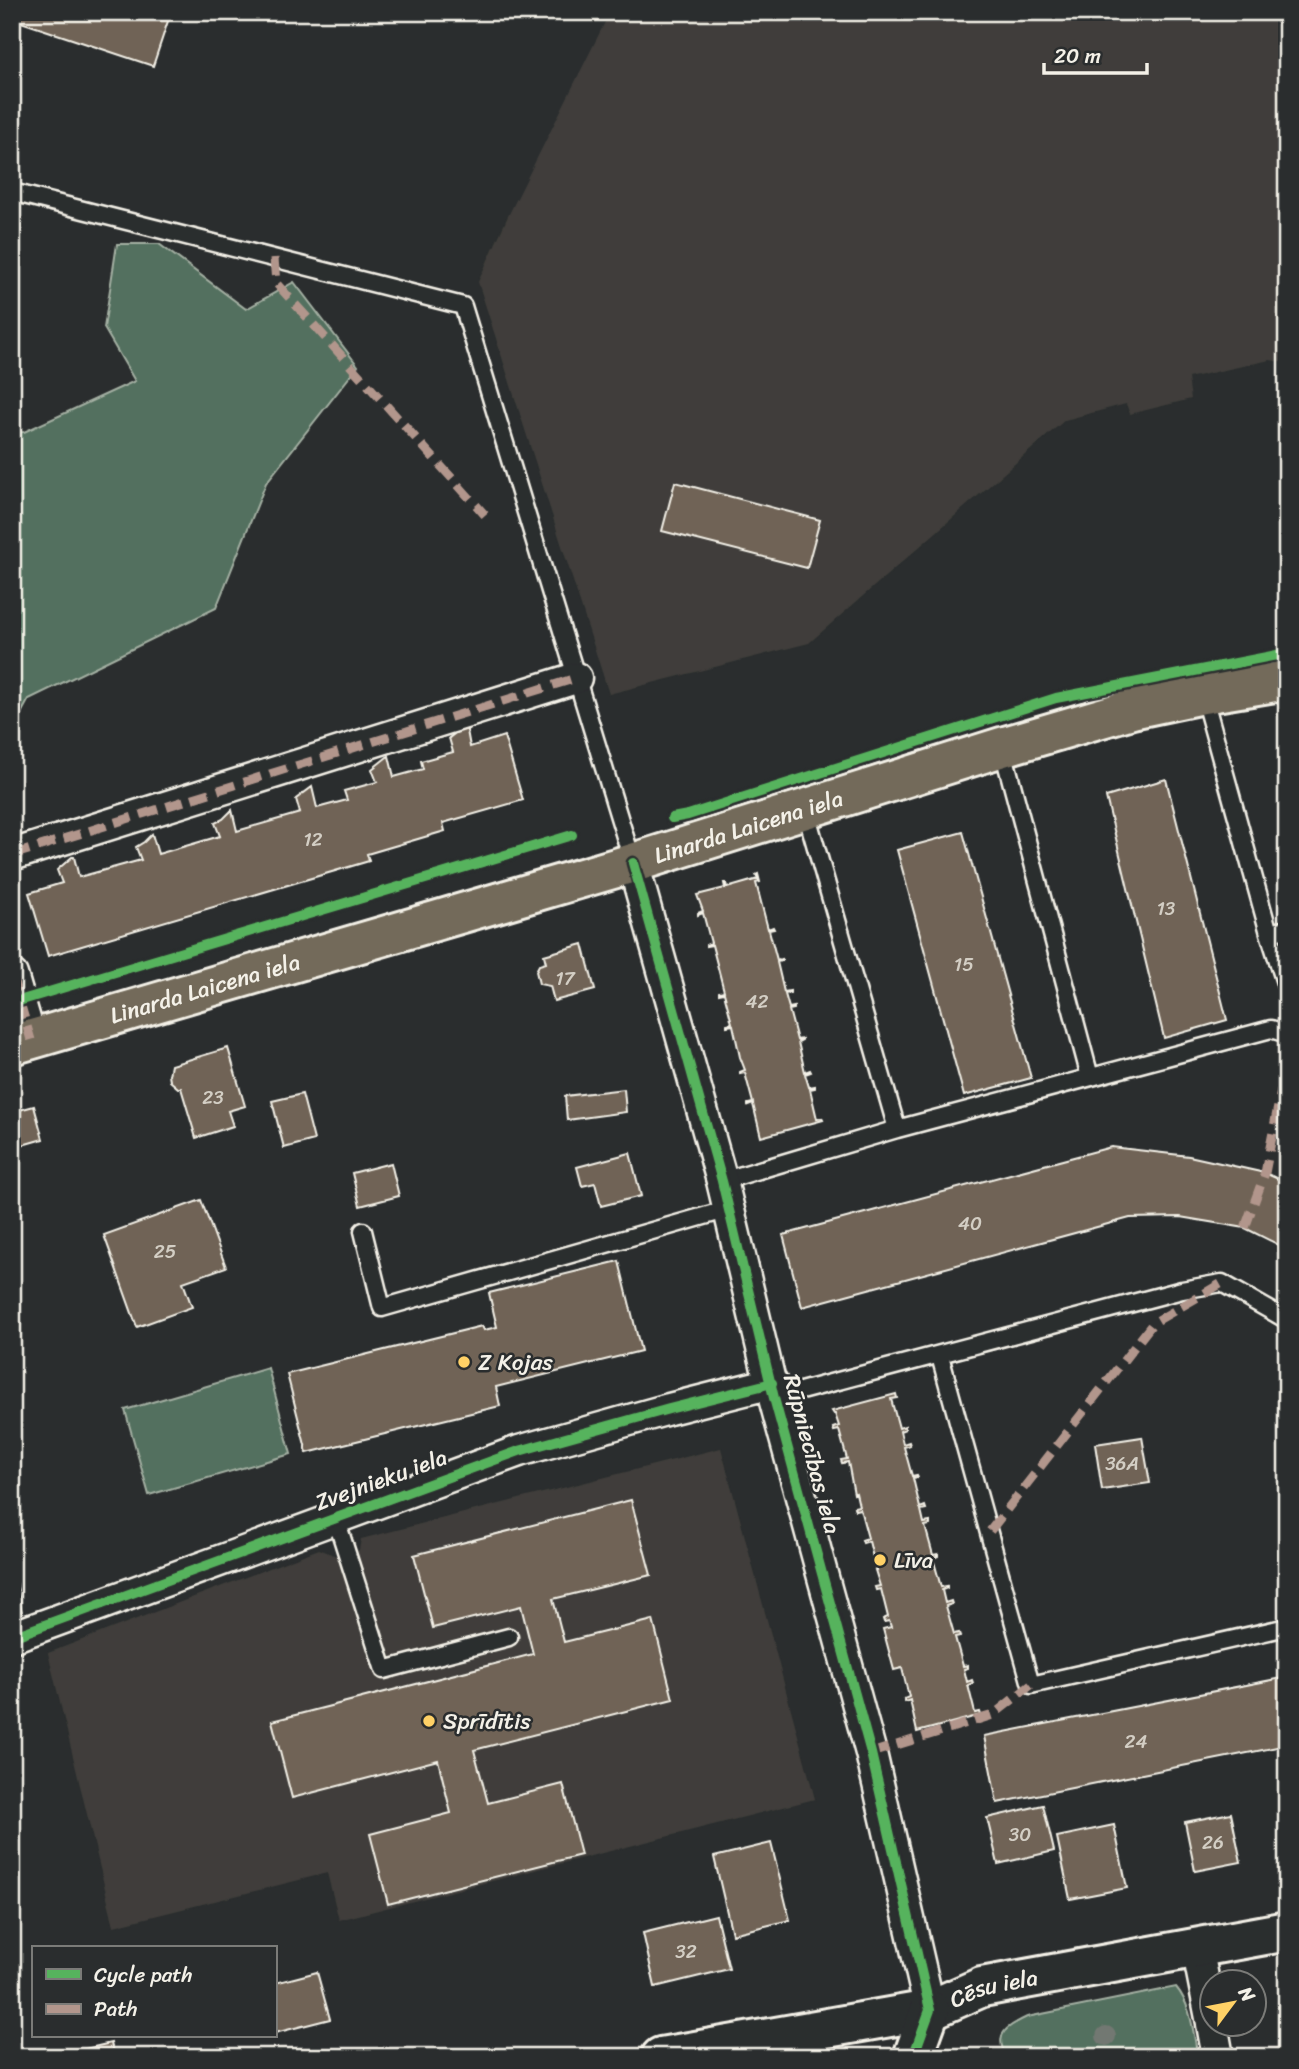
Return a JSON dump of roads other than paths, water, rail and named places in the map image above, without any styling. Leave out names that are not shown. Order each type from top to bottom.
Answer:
[{"type":"main road","name":"Linarda Laicena iela","points":[[21,1043],[633,863],[1132,709],[1287,680]]},
{"type":"street","points":[[12,855],[576,678]]},
{"type":"street","name":"Rūpniecības iela","points":[[633,863],[726,1195],[773,1391],[870,1753],[930,2010]]},
{"type":"street","points":[[12,975],[21,1043]]},
{"type":"street","name":"Zvejnieku iela","points":[[12,1637],[519,1451],[669,1409],[773,1391]]},
{"type":"street","name":"Cēsu iela","points":[[661,2057],[930,2010],[982,1987],[1287,1931]]},
{"type":"street","points":[[1197,1947],[1201,1968]]},
{"type":"street","points":[[913,2057],[930,2010]]},
{"type":"street","points":[[1215,2038],[1218,2057]]},
{"type":"lane","points":[[12,192],[463,306],[633,863]]},
{"type":"lane","points":[[1203,694],[1287,989]]},
{"type":"lane","points":[[1002,747],[1090,1077]]},
{"type":"lane","points":[[805,809],[897,1129]]},
{"type":"lane","points":[[1269,933],[1287,929]]},
{"type":"lane","points":[[363,1231],[382,1308],[726,1195],[897,1129],[1271,1029],[1287,1034]]},
{"type":"lane","points":[[773,1391],[940,1356],[1182,1290],[1222,1283],[1287,1320]]},
{"type":"lane","points":[[940,1356],[1031,1685],[1287,1627]]},
{"type":"lane","points":[[336,1519],[384,1670],[509,1637]]},
{"type":"place","name":"Z Kojas","points":[[464,1362]]},
{"type":"place","name":"Līva","points":[[880,1560]]},
{"type":"place","name":"Sprīdītis","points":[[429,1721]]}]
